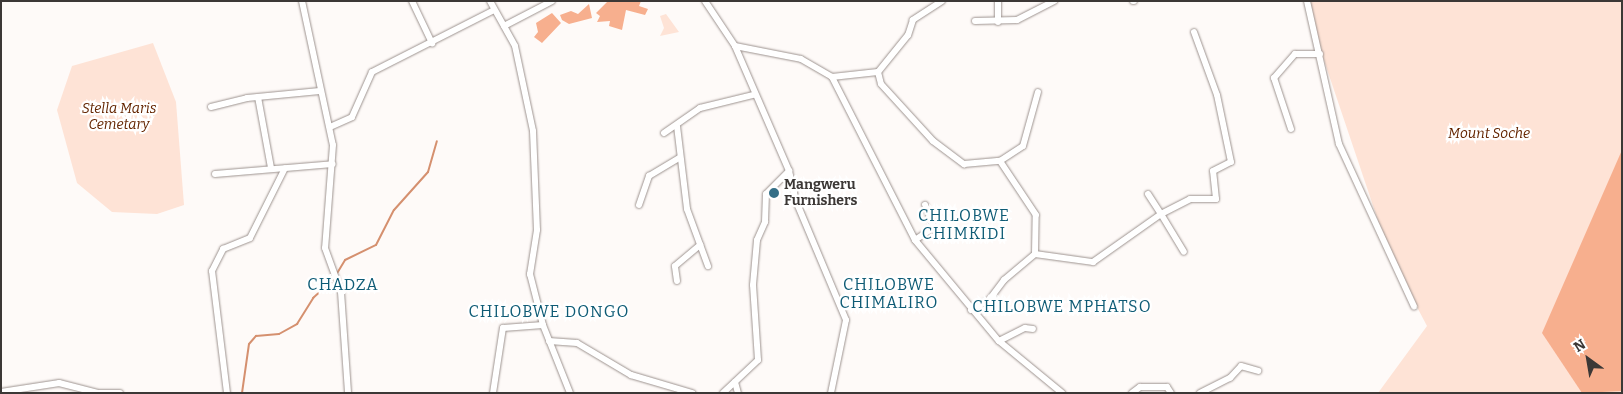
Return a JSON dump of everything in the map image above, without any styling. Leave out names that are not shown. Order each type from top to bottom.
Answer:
[{"type":"street","points":[[302,1],[320,91],[330,127],[333,164],[325,248],[334,276],[346,337],[348,393]]},
{"type":"street","points":[[412,1],[432,43]]},
{"type":"street","points":[[490,1],[515,46],[533,131],[537,230],[530,271],[543,325],[570,393]]},
{"type":"street","points":[[504,26],[552,1]]},
{"type":"street","points":[[705,1],[735,46],[753,95],[789,170],[798,207],[846,320],[831,393]]},
{"type":"street","points":[[998,1],[998,22]]},
{"type":"street","points":[[975,21],[998,22],[1016,20],[1054,1]]},
{"type":"street","points":[[1307,1],[1339,144],[1414,306]]},
{"type":"street","points":[[832,77],[878,72],[908,35],[914,20],[940,2]]},
{"type":"street","points":[[330,127],[352,117],[372,72],[494,10]]},
{"type":"street","points":[[1035,254],[1093,262],[1161,214],[1190,199],[1216,199],[1213,171],[1231,162],[1217,95],[1194,32]]},
{"type":"street","points":[[735,46],[801,59],[832,77],[915,240],[971,310],[999,341],[1062,393]]},
{"type":"street","points":[[1291,129],[1274,78],[1295,54],[1320,54]]},
{"type":"street","points":[[878,72],[881,85],[946,151],[964,164],[1000,161],[1017,153],[1026,140],[1027,121],[1038,92]]},
{"type":"street","points":[[212,107],[258,97],[320,91]]},
{"type":"street","points":[[664,133],[700,108],[753,95]]},
{"type":"street","points":[[258,97],[271,168]]},
{"type":"street","points":[[676,126],[687,209],[708,266]]},
{"type":"street","points":[[639,205],[648,176],[679,158]]},
{"type":"street","points":[[971,310],[988,300],[1035,254],[1036,214],[1000,161]]},
{"type":"street","points":[[215,174],[333,164]]},
{"type":"street","points":[[227,393],[212,271],[223,249],[250,238],[285,168]]},
{"type":"street","points":[[722,393],[758,360],[753,285],[766,194],[789,170]]},
{"type":"street","points":[[1148,194],[1184,252]]},
{"type":"street","points":[[915,240],[934,227],[925,205]]},
{"type":"street","points":[[677,281],[675,266],[700,245]]},
{"type":"street","points":[[493,393],[503,328],[543,325]]},
{"type":"street","points":[[999,341],[1025,328],[1033,329]]},
{"type":"street","points":[[549,341],[577,343],[632,375],[692,393]]},
{"type":"street","points":[[1200,393],[1230,378],[1241,366],[1258,371]]},
{"type":"street","points":[[735,382],[738,393]]},
{"type":"street","points":[[1,392],[59,383],[99,393],[120,393]]},
{"type":"street","points":[[1132,393],[1140,387],[1167,388],[1171,393]]},
{"type":"green space","name":"Mount Soche","points":[[1304,1],[1622,1],[1622,393],[1378,393],[1427,326],[1390,256]]},
{"type":"green space","points":[[666,14],[679,32],[660,36],[664,28],[660,16]]},
{"type":"green space","name":"Stella Maris Cemetary","points":[[153,43],[176,102],[184,205],[157,214],[112,212],[77,183],[57,110],[72,66]]},
{"type":"shaded area","points":[[608,1],[641,1],[639,6],[648,9],[645,15],[626,10],[622,30],[609,26],[610,21],[597,22],[600,16],[596,13]]},
{"type":"shaded area","points":[[589,4],[592,18],[569,24],[562,20],[560,15],[571,11],[578,14]]},
{"type":"shaded area","points":[[552,13],[561,23],[542,43],[534,37],[538,32],[536,23]]},
{"type":"shaded area","points":[[1622,150],[1622,391],[1582,393],[1542,333]]},
{"type":"waterway","points":[[336,275],[345,260],[376,245],[394,210],[428,172],[437,141]]},
{"type":"waterway","points":[[242,393],[249,344],[256,336],[279,334],[297,324],[313,298],[334,279]]},
{"type":"place","name":"Mangweru Furnishers","points":[[774,193]]},
{"type":"district","name":"CHILOBWE CHIMKIDI","points":[[964,225]]},
{"type":"district","name":"CHADZA","points":[[343,285]]},
{"type":"district","name":"CHILOBWE CHIMALIRO","points":[[889,294]]},
{"type":"district","name":"CHILOBWE MPHATSO","points":[[1062,307]]},
{"type":"district","name":"CHILOBWE DONGO","points":[[549,312]]}]
